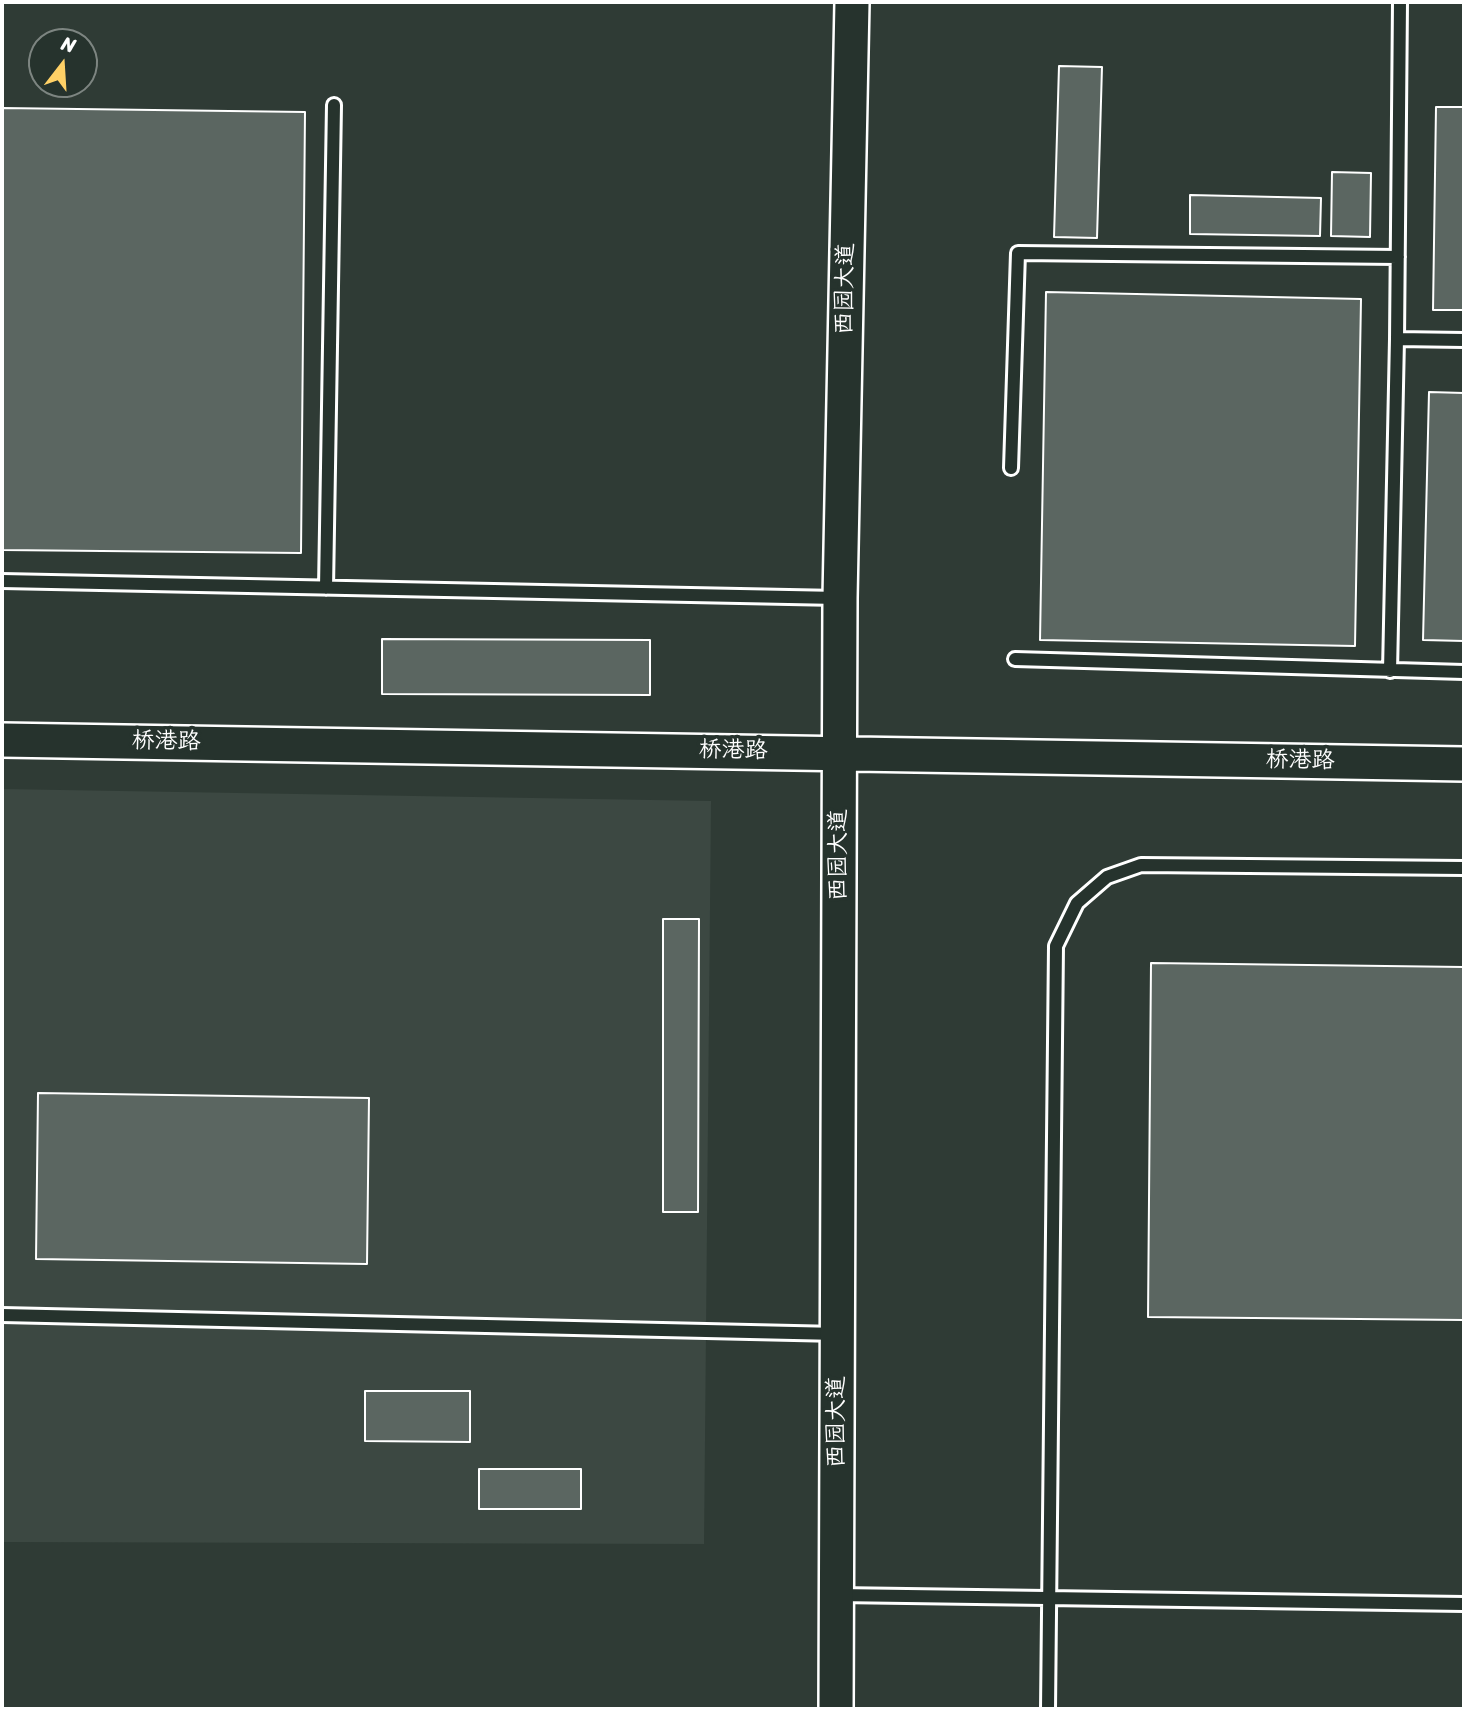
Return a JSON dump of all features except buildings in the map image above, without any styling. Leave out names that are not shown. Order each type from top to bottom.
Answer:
[{"type":"street","name":"西园大道","points":[[836,1709],[840,598],[852,2]]},
{"type":"street","name":"桥港路","points":[[2,740],[1464,764]]},
{"type":"lane","points":[[1390,671],[1398,339],[1400,2]]},
{"type":"lane","points":[[326,588],[334,106]]},
{"type":"lane","points":[[1011,468],[1017,253],[1398,257]]},
{"type":"lane","points":[[1398,339],[1464,340]]},
{"type":"lane","points":[[2,581],[840,598]]},
{"type":"lane","points":[[1015,659],[1464,672]]},
{"type":"lane","points":[[1048,1709],[1056,946],[1077,903],[1107,877],[1141,865],[1464,868]]},
{"type":"lane","points":[[2,1315],[838,1334]]},
{"type":"lane","points":[[837,1595],[1464,1604]]},
{"type":"shaded area","points":[[2,789],[711,801],[704,1544],[2,1542]]}]
